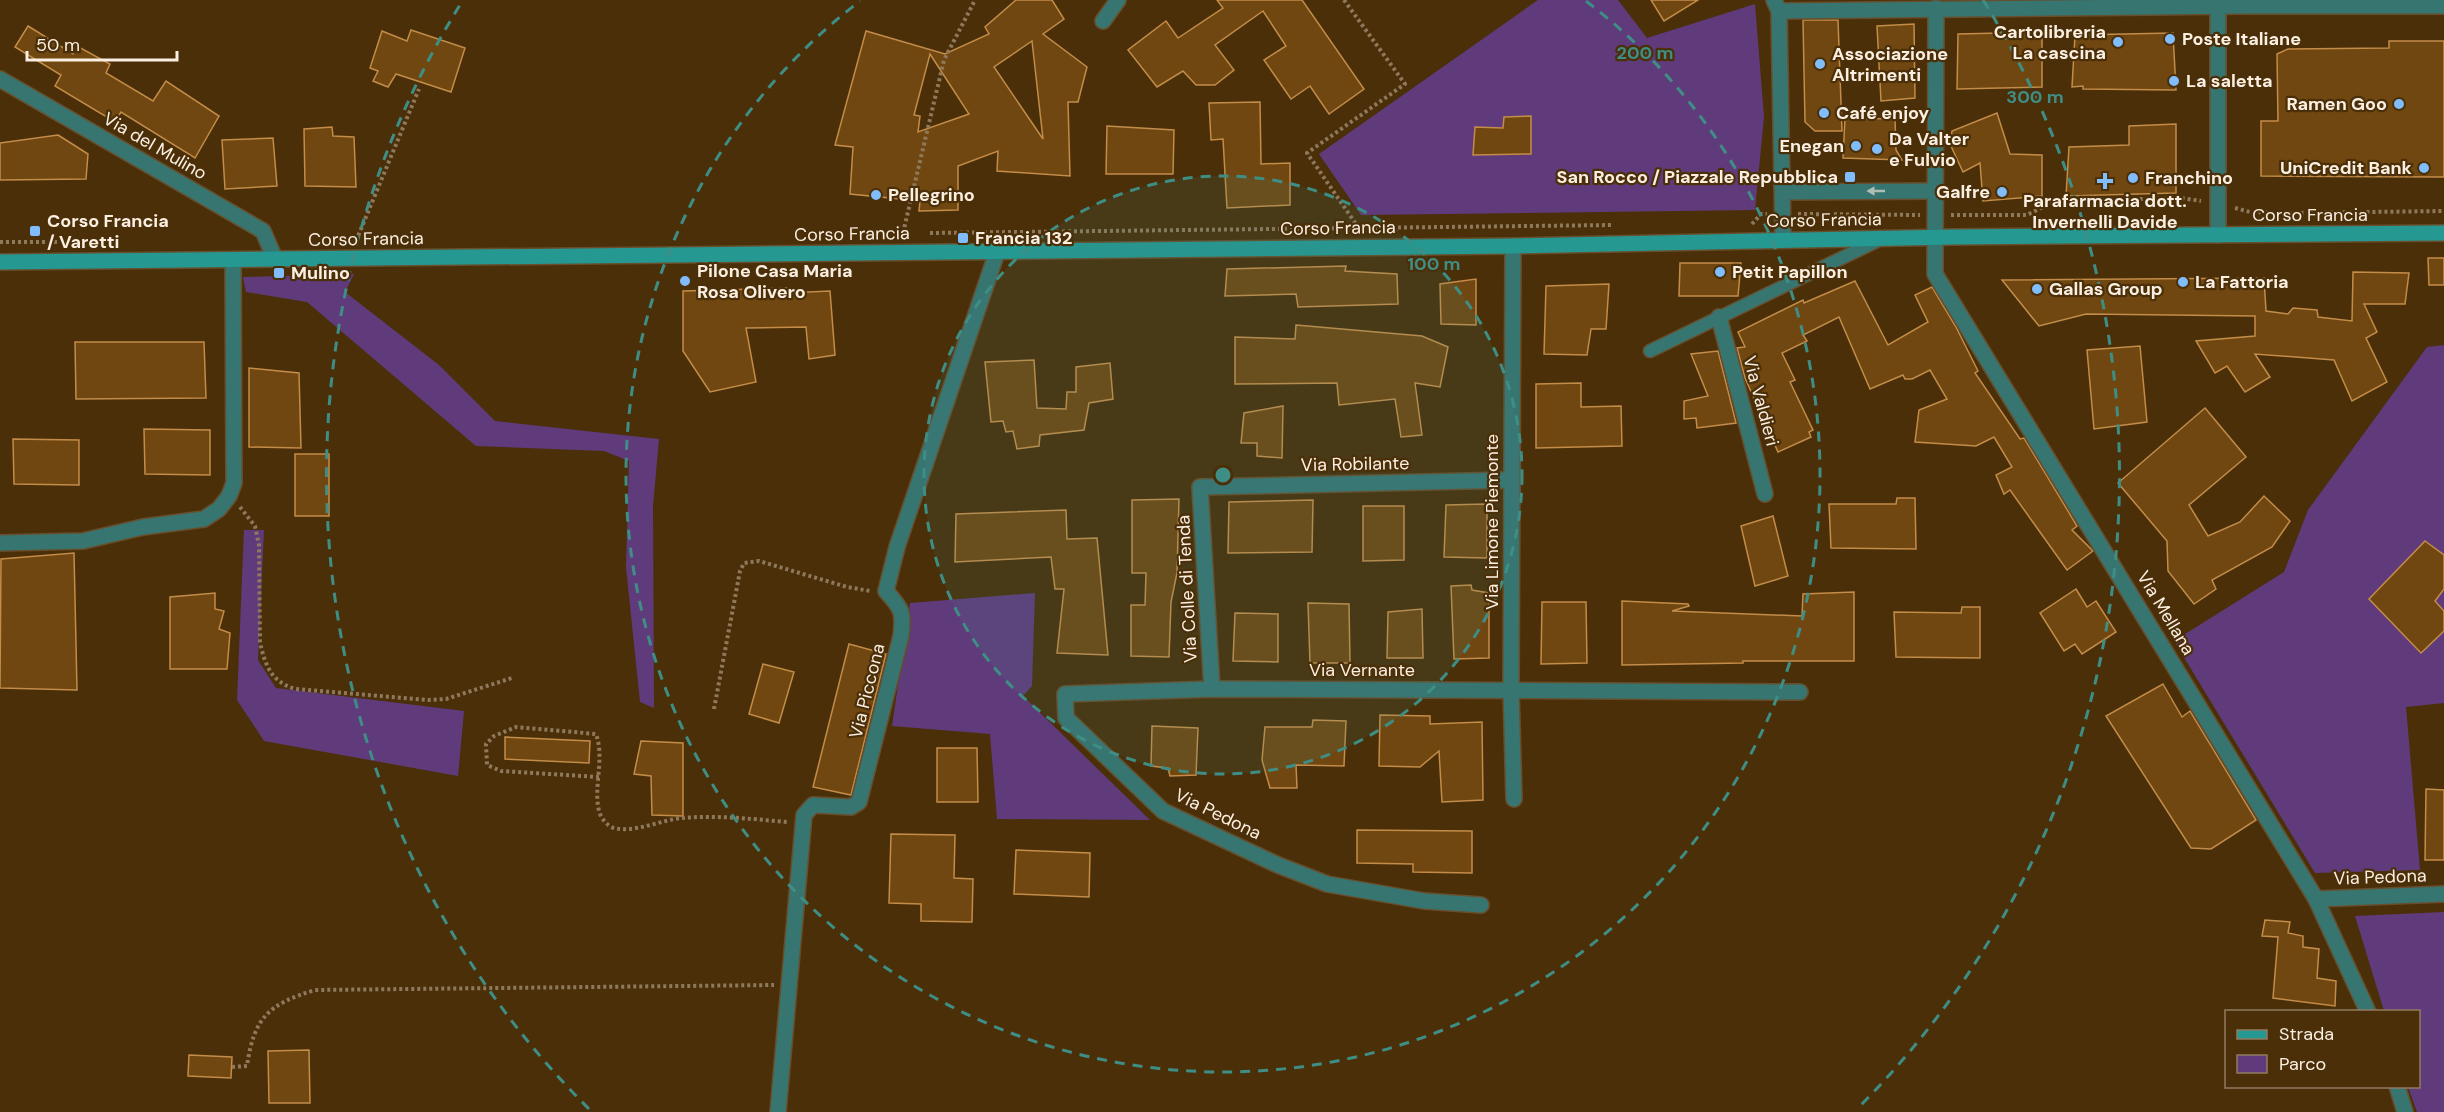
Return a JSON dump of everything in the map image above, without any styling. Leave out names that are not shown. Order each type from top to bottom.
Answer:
[{"type":"main road","name":"Corso Francia","points":[[0,262],[1513,246],[1934,237],[2444,233]]},
{"type":"street","points":[[1103,21],[1118,0]]},
{"type":"street","points":[[1783,240],[1777,5],[1936,8],[2373,3],[2444,6]]},
{"type":"street","points":[[2218,6],[2218,235]]},
{"type":"street","name":"Via Mellana","points":[[1936,8],[1935,274],[2316,899],[2368,1010]]},
{"type":"street","name":"Via del Mulino","points":[[0,79],[263,231],[275,260]]},
{"type":"street","points":[[1783,192],[1934,191]]},
{"type":"street","name":"Via Limone Piemonte","points":[[1513,246],[1511,690],[1514,799]]},
{"type":"street","points":[[886,591],[897,547],[997,252]]},
{"type":"street","points":[[0,543],[82,541],[143,526],[204,519],[219,509],[229,496],[234,483],[233,260]]},
{"type":"street","name":"Via Valdieri","points":[[1719,317],[1765,494]]},
{"type":"street","name":"Via Robilante","points":[[1200,487],[1512,480]]},
{"type":"street","name":"Via Colle di Tenda","points":[[1200,487],[1212,689]]},
{"type":"street","name":"Via Piccona","points":[[803,824],[804,815],[813,805],[851,807],[859,802],[904,617],[896,602],[886,591]]},
{"type":"street","name":"Via Pedona","points":[[1212,689],[1065,694],[1066,718],[1163,811],[1278,865],[1328,884],[1424,901],[1481,905]]},
{"type":"street","name":"Via Vernante","points":[[1212,689],[1800,692]]},
{"type":"street","points":[[778,1112],[803,824]]},
{"type":"street","name":"Via Pedona","points":[[2316,899],[2444,894]]},
{"type":"street","points":[[2398,1088],[2405,1112]]},
{"type":"lane","points":[[1650,351],[1883,238]]},
{"type":"path","points":[[903,233],[944,60],[975,0]]},
{"type":"path","points":[[1344,0],[1405,84],[1307,153],[1358,227]]},
{"type":"path","points":[[349,259],[419,89]]},
{"type":"path","points":[[1741,224],[1752,224],[1761,213],[2027,215],[2055,201],[2181,198],[2261,212],[2444,211]]},
{"type":"path","points":[[927,233],[1624,225]]},
{"type":"path","points":[[891,233],[915,233]]},
{"type":"path","points":[[345,241],[368,240]]},
{"type":"path","points":[[0,242],[70,242]]},
{"type":"path","points":[[229,496],[255,526],[259,544],[260,643],[264,659],[280,684],[295,689],[428,700],[446,699],[512,678]]},
{"type":"path","points":[[714,709],[740,571],[744,563],[759,561],[854,588],[886,591]]},
{"type":"path","points":[[599,777],[501,771],[487,765],[486,744],[494,736],[516,727],[596,734],[600,743],[599,811],[604,822],[612,828],[631,828],[680,818],[702,817],[803,824]]},
{"type":"path","points":[[232,1067],[247,1066],[254,1035],[264,1017],[277,1004],[315,990],[789,985]]},
{"type":"green space","points":[[1538,0],[1618,0],[1647,38],[1755,4],[1764,117],[1755,210],[1361,215],[1319,154]]},
{"type":"green space","points":[[354,274],[345,292],[439,365],[495,421],[659,439],[653,506],[654,708],[640,702],[626,567],[629,461],[604,451],[476,446],[307,302],[246,292],[243,277]]},
{"type":"green space","points":[[2444,345],[2444,703],[2406,707],[2420,870],[2315,873],[2174,641],[2284,572],[2308,510],[2427,347]]},
{"type":"green space","points":[[244,530],[264,530],[258,660],[276,688],[464,711],[458,776],[264,741],[237,700]]},
{"type":"green space","points":[[1035,593],[1032,686],[1023,696],[1150,820],[997,819],[990,734],[892,726],[910,603]]},
{"type":"green space","points":[[2444,912],[2444,1112],[2417,1112],[2408,1088],[2420,1088],[2420,1010],[2384,1010],[2355,916]]},
{"type":"building","points":[[1016,0],[1052,0],[1064,19],[1043,34],[1087,67],[1078,102],[1068,102],[1070,176],[997,171],[998,151],[958,166],[958,210],[919,211],[920,201],[850,194],[853,147],[835,145],[866,31],[945,54],[989,34],[985,27]],"holes":[[[1032,41],[1043,139],[994,67]],[[930,54],[969,114],[918,132],[920,116],[914,115]]]},
{"type":"building","points":[[1217,0],[1302,0],[1364,89],[1329,114],[1310,86],[1291,99],[1264,60],[1286,46],[1263,11],[1215,45],[1234,70],[1215,85],[1196,85],[1183,71],[1157,87],[1128,50],[1166,21],[1178,38],[1223,8]]},
{"type":"building","points":[[1651,0],[1698,0],[1664,21]]},
{"type":"building","points":[[1803,20],[1838,20],[1842,131],[1815,131],[1805,122]]},
{"type":"building","points":[[1914,24],[1915,98],[1881,101],[1877,26]]},
{"type":"building","points":[[28,26],[73,54],[77,46],[110,64],[106,73],[153,101],[166,81],[219,116],[195,158],[121,112],[115,122],[55,86],[61,75],[15,47]]},
{"type":"building","points":[[411,30],[465,48],[451,92],[396,74],[388,87],[373,81],[378,71],[370,68],[382,31],[407,41]]},
{"type":"building","points":[[2042,32],[2042,87],[1957,89],[1958,34]]},
{"type":"building","points":[[2173,33],[2176,90],[2072,87],[2075,35]]},
{"type":"building","points":[[2389,41],[2444,41],[2444,177],[2261,176],[2261,121],[2278,121],[2277,54],[2288,49],[2389,48]]},
{"type":"building","points":[[1260,102],[1261,164],[1290,163],[1290,205],[1227,208],[1223,139],[1211,140],[1209,103]]},
{"type":"building","points":[[1997,113],[2010,154],[2042,155],[2042,196],[1983,201],[1980,163],[1963,172],[1950,144],[1952,131]]},
{"type":"building","points":[[1531,116],[1531,154],[1473,155],[1475,127],[1503,128],[1504,117]]},
{"type":"building","points":[[1845,118],[1895,119],[1896,150],[1902,160],[1843,158]]},
{"type":"building","points":[[2176,124],[2176,193],[2066,196],[2069,147],[2129,145],[2129,126]]},
{"type":"building","points":[[1107,126],[1174,130],[1173,174],[1106,174]]},
{"type":"building","points":[[332,127],[333,136],[354,137],[356,187],[305,186],[304,129]]},
{"type":"building","points":[[58,135],[88,154],[86,179],[0,180],[0,143]]},
{"type":"building","points":[[273,138],[277,186],[225,189],[222,140]]},
{"type":"building","points":[[2428,258],[2444,258],[2444,285],[2429,285]]},
{"type":"building","points":[[1680,263],[1741,263],[1738,296],[1679,296]]},
{"type":"building","points":[[1346,266],[1345,271],[1397,274],[1398,304],[1298,307],[1296,294],[1225,296],[1227,269]]},
{"type":"building","points":[[2353,272],[2409,273],[2405,304],[2364,304],[2377,332],[2366,338],[2387,382],[2352,401],[2334,360],[2255,354],[2270,377],[2245,392],[2227,366],[2215,373],[2196,341],[2255,336],[2255,316],[2086,314],[2039,326],[2002,280],[2264,278],[2266,311],[2288,314],[2293,308],[2317,310],[2318,317],[2352,321]]},
{"type":"building","points":[[1476,279],[1476,325],[1441,324],[1440,284]]},
{"type":"building","points":[[1855,281],[1888,345],[1928,322],[1915,295],[1932,287],[1956,327],[1978,371],[1975,373],[2020,439],[2024,438],[2077,526],[2072,530],[2093,551],[2067,570],[2010,490],[2004,494],[1996,475],[2012,467],[1994,437],[1976,446],[1915,442],[1919,410],[1947,399],[1930,370],[1912,379],[1905,379],[1903,375],[1870,389],[1839,317],[1803,335],[1807,341],[1782,353],[1795,380],[1790,382],[1813,430],[1809,432],[1811,437],[1778,452],[1745,378],[1737,348],[1745,347],[1738,332],[1803,300],[1804,303]]},
{"type":"building","points":[[1609,284],[1606,329],[1591,329],[1587,355],[1544,354],[1546,286]]},
{"type":"building","points":[[787,288],[786,293],[830,291],[835,355],[809,359],[806,327],[746,328],[756,382],[710,392],[683,351],[683,291]]},
{"type":"building","points":[[1296,325],[1422,336],[1448,347],[1440,387],[1415,383],[1422,435],[1401,437],[1395,399],[1339,405],[1337,383],[1235,384],[1235,337],[1295,339]]},
{"type":"building","points":[[75,342],[204,342],[206,398],[76,399]]},
{"type":"building","points":[[2140,346],[2147,422],[2094,429],[2087,350]]},
{"type":"building","points":[[1718,351],[1736,423],[1697,428],[1696,418],[1684,419],[1684,401],[1708,396],[1691,354]]},
{"type":"building","points":[[1034,360],[1037,408],[1066,409],[1067,392],[1076,392],[1076,367],[1110,363],[1113,399],[1089,403],[1084,430],[1040,435],[1039,446],[1017,449],[1013,431],[1006,432],[1003,421],[991,422],[985,362]]},
{"type":"building","points":[[249,368],[299,373],[301,448],[249,447]]},
{"type":"building","points":[[1581,383],[1581,407],[1621,406],[1622,446],[1536,448],[1536,384]]},
{"type":"building","points":[[1283,406],[1282,458],[1257,456],[1257,443],[1241,443],[1244,413]]},
{"type":"building","points":[[2205,408],[2246,457],[2189,505],[2208,536],[2240,522],[2264,496],[2290,521],[2272,547],[2212,580],[2216,589],[2194,604],[2168,571],[2167,541],[2118,483]]},
{"type":"building","points":[[144,429],[210,430],[210,475],[145,474]]},
{"type":"building","points":[[13,439],[79,440],[79,485],[14,484]]},
{"type":"building","points":[[295,454],[329,454],[329,516],[295,516]]},
{"type":"building","points":[[1897,498],[1915,498],[1916,549],[1831,548],[1829,504],[1896,504]]},
{"type":"building","points":[[1179,499],[1177,573],[1171,602],[1169,657],[1131,656],[1131,605],[1145,605],[1146,573],[1132,573],[1132,500]]},
{"type":"building","points":[[1313,500],[1312,552],[1228,553],[1229,502]]},
{"type":"building","points":[[1487,504],[1487,558],[1444,557],[1446,505]]},
{"type":"building","points":[[1363,506],[1404,506],[1404,560],[1363,561]]},
{"type":"building","points":[[1066,510],[1067,539],[1097,538],[1108,655],[1057,653],[1064,589],[1055,589],[1051,557],[955,562],[956,514]]},
{"type":"building","points":[[1773,516],[1788,576],[1755,586],[1741,526]]},
{"type":"building","points":[[2425,541],[2444,555],[2444,589],[2435,601],[2444,611],[2444,631],[2421,653],[2369,599]]},
{"type":"building","points":[[74,553],[77,690],[0,688],[1,559]]},
{"type":"building","points":[[1471,585],[1472,590],[1489,593],[1489,658],[1454,659],[1451,586]]},
{"type":"building","points":[[2076,589],[2087,607],[2096,601],[2116,632],[2082,654],[2075,644],[2064,651],[2040,613]]},
{"type":"building","points":[[1854,592],[1854,661],[1743,661],[1743,663],[1622,665],[1622,601],[1688,604],[1689,606],[1672,611],[1802,616],[1803,594]]},
{"type":"building","points":[[215,593],[215,609],[224,611],[219,629],[230,633],[227,669],[170,669],[170,597]]},
{"type":"building","points":[[1542,602],[1586,602],[1587,663],[1541,664]]},
{"type":"building","points":[[1308,603],[1349,604],[1350,663],[1310,663]]},
{"type":"building","points":[[1962,607],[1980,607],[1980,658],[1896,657],[1894,612],[1961,613]]},
{"type":"building","points":[[1422,609],[1423,658],[1387,658],[1388,612]]},
{"type":"building","points":[[1235,613],[1278,614],[1278,662],[1233,661]]},
{"type":"building","points":[[849,644],[886,654],[851,795],[813,787]]},
{"type":"building","points":[[763,664],[794,672],[779,723],[749,714]]},
{"type":"building","points":[[2163,684],[2182,717],[2190,711],[2256,820],[2211,849],[2191,848],[2106,716]]},
{"type":"building","points":[[1380,715],[1430,716],[1430,724],[1482,722],[1483,800],[1442,802],[1439,751],[1420,767],[1379,766]]},
{"type":"building","points":[[1313,720],[1346,721],[1344,766],[1296,765],[1297,788],[1270,788],[1262,760],[1265,727],[1312,727]]},
{"type":"building","points":[[1152,726],[1198,728],[1196,775],[1170,776],[1168,768],[1151,766]]},
{"type":"building","points":[[505,737],[590,741],[589,763],[505,759]]},
{"type":"building","points":[[641,741],[683,743],[683,816],[652,815],[651,776],[634,774]]},
{"type":"building","points":[[937,748],[977,748],[978,802],[937,802]]},
{"type":"building","points":[[2426,789],[2444,790],[2444,860],[2425,860]]},
{"type":"building","points":[[1357,830],[1472,831],[1472,873],[1413,872],[1413,864],[1357,863]]},
{"type":"building","points":[[891,834],[955,835],[954,878],[973,879],[972,922],[921,921],[921,904],[889,903]]},
{"type":"building","points":[[1016,850],[1090,853],[1089,897],[1014,894]]},
{"type":"building","points":[[2265,920],[2290,922],[2288,933],[2303,936],[2303,947],[2319,949],[2317,978],[2336,981],[2335,1006],[2273,998],[2278,937],[2262,936]]},
{"type":"building","points":[[309,1050],[310,1103],[269,1103],[268,1051]]},
{"type":"building","points":[[189,1055],[232,1057],[231,1078],[188,1076]]},
{"type":"place","name":"Poste Italiane","points":[[2170,39]]},
{"type":"place","name":"Cartolibreria La cascina","points":[[2118,42]]},
{"type":"place","name":"Associazione Altrimenti","points":[[1820,64]]},
{"type":"place","name":"La saletta","points":[[2174,81]]},
{"type":"place","name":"Ramen Goo","points":[[2399,104]]},
{"type":"place","name":"Café enjoy","points":[[1824,113]]},
{"type":"place","name":"Enegan","points":[[1856,146]]},
{"type":"place","name":"Da Valter e Fulvio","points":[[1877,149]]},
{"type":"place","name":"UniCredit Bank","points":[[2424,168]]},
{"type":"place","name":"San Rocco / Piazzale Repubblica","points":[[1850,177]]},
{"type":"place","name":"Franchino","points":[[2133,178]]},
{"type":"place","name":"Parafarmacia dott. Invernelli Davide","points":[[2105,181]]},
{"type":"place","name":"Galfre","points":[[2002,192]]},
{"type":"place","name":"Pellegrino","points":[[876,195]]},
{"type":"place","name":"Corso Francia / Varetti","points":[[35,231]]},
{"type":"place","name":"Francia 132","points":[[963,238]]},
{"type":"place","name":"Petit Papillon","points":[[1720,272]]},
{"type":"place","name":"Mulino","points":[[279,273]]},
{"type":"place","name":"Pilone Casa Maria Rosa Olivero","points":[[685,281]]},
{"type":"place","name":"La Fattoria","points":[[2183,282]]},
{"type":"place","name":"Gallas Group","points":[[2037,289]]}]
